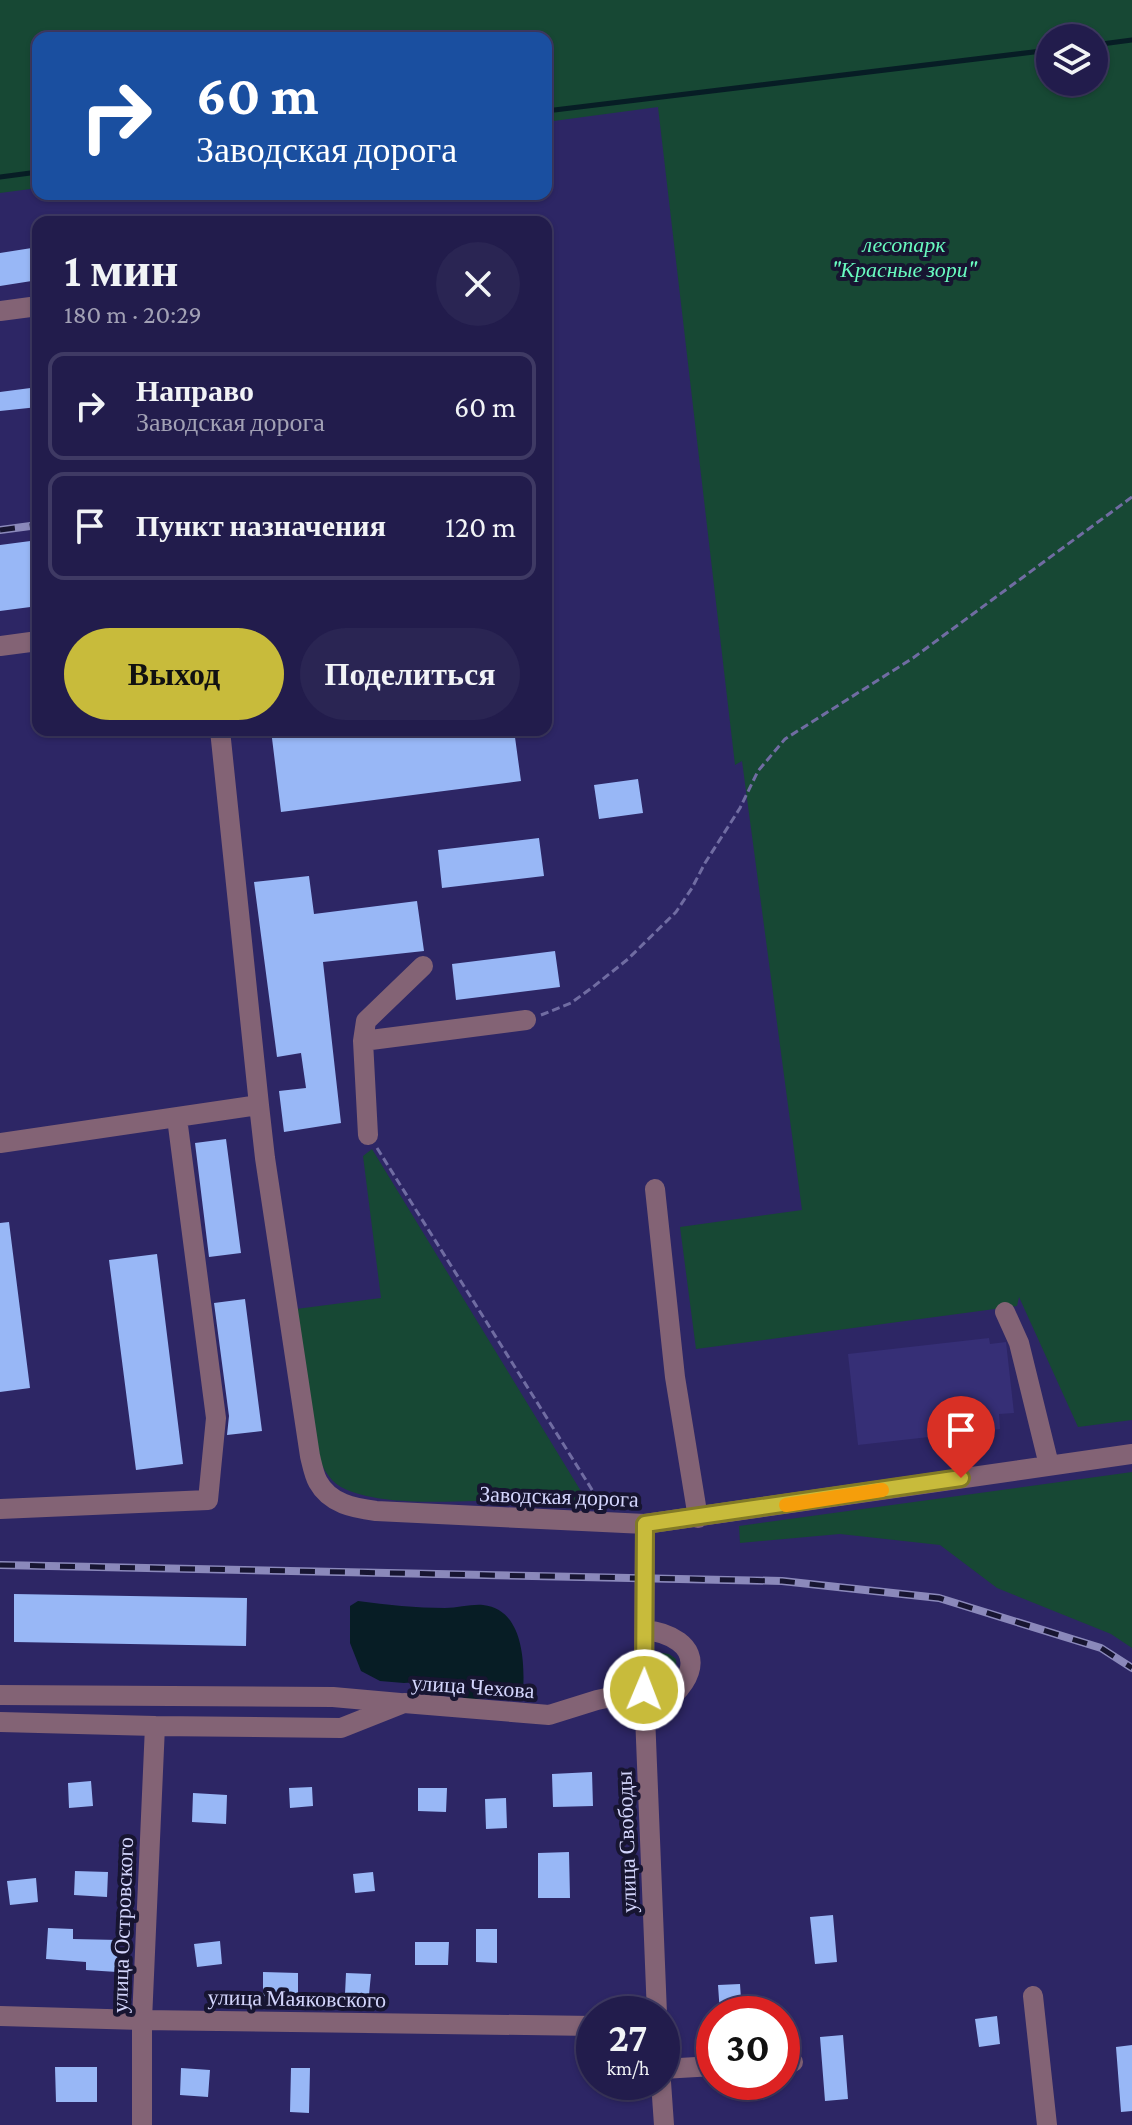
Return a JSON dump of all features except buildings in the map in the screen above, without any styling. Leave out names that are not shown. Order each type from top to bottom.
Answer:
[{"type":"street","points":[[0,311],[32,307]]},
{"type":"street","points":[[0,646],[32,642]]},
{"type":"street","name":"Заводская дорога","points":[[221,736],[265,1158],[310,1456],[318,1483],[333,1500],[376,1511],[645,1524],[1132,1454]]},
{"type":"street","points":[[368,1135],[363,1041],[366,1021],[423,966]]},
{"type":"street","points":[[363,1041],[526,1020]]},
{"type":"street","points":[[0,1143],[259,1105]]},
{"type":"street","points":[[0,1509],[208,1500],[216,1418],[177,1118]]},
{"type":"street","points":[[655,1189],[675,1377],[698,1518]]},
{"type":"street","points":[[1005,1312],[1019,1343],[1049,1465]]},
{"type":"street","name":"улица Свободы","points":[[645,1524],[644,1690],[656,1996]]},
{"type":"street","points":[[645,1630],[673,1636],[683,1645],[689,1658],[689,1672],[680,1687],[645,1719]]},
{"type":"street","name":"улица Чехова","points":[[0,1722],[341,1728],[404,1703],[549,1715],[644,1690]]},
{"type":"street","points":[[0,1695],[333,1697],[404,1703]]},
{"type":"street","name":"улица Островского","points":[[142,2125],[142,2020],[155,1726]]},
{"type":"street","points":[[1033,1996],[1047,2125]]},
{"type":"street","name":"улица Маяковского","points":[[0,2016],[576,2026]]},
{"type":"street","points":[[662,2100],[664,2125]]},
{"type":"path","points":[[526,1020],[571,1003],[628,959],[676,912],[740,808],[758,771],[785,739],[913,658],[1132,497]]},
{"type":"path","points":[[368,1135],[614,1523]]},
{"type":"shaded area","points":[[989,1338],[990,1344],[1006,1342],[1014,1413],[999,1414],[1000,1429],[858,1445],[848,1354]]},
{"type":"green space","name":"лесопарк \"Красные зори\"","points":[[0,0],[1132,0],[1132,1420],[1078,1427],[1019,1297],[1017,1306],[696,1349],[680,1227],[802,1210],[742,761],[735,765],[658,107],[552,121],[552,32],[32,32],[32,189],[0,193]]},
{"type":"green space","points":[[372,1149],[587,1501],[388,1500],[341,1487],[326,1472],[316,1453],[296,1309],[381,1298],[363,1156]]},
{"type":"green space","points":[[1132,1472],[1132,1648],[1111,1634],[997,1588],[940,1545],[840,1534],[740,1543],[739,1526]]},
{"type":"green space","points":[[662,1653],[676,1659],[676,1664],[669,1684],[658,1695],[655,1667]]},
{"type":"water","points":[[358,1601],[434,1608],[483,1605],[496,1609],[514,1626],[519,1639],[523,1692],[468,1700],[418,1682],[380,1681],[361,1671],[350,1643],[350,1606]]},
{"type":"waterway","points":[[1108,43],[1132,40]]},
{"type":"waterway","points":[[552,110],[1036,52]]},
{"type":"waterway","points":[[0,177],[32,173]]},
{"type":"railway","points":[[0,530],[32,526]]},
{"type":"railway","points":[[0,1565],[782,1581],[939,1598],[1101,1648],[1132,1668]]},
{"type":"slow traffic","points":[[786,1505],[882,1490]]},
{"type":"route","points":[[644,1690],[645,1524],[961,1478]]}]
